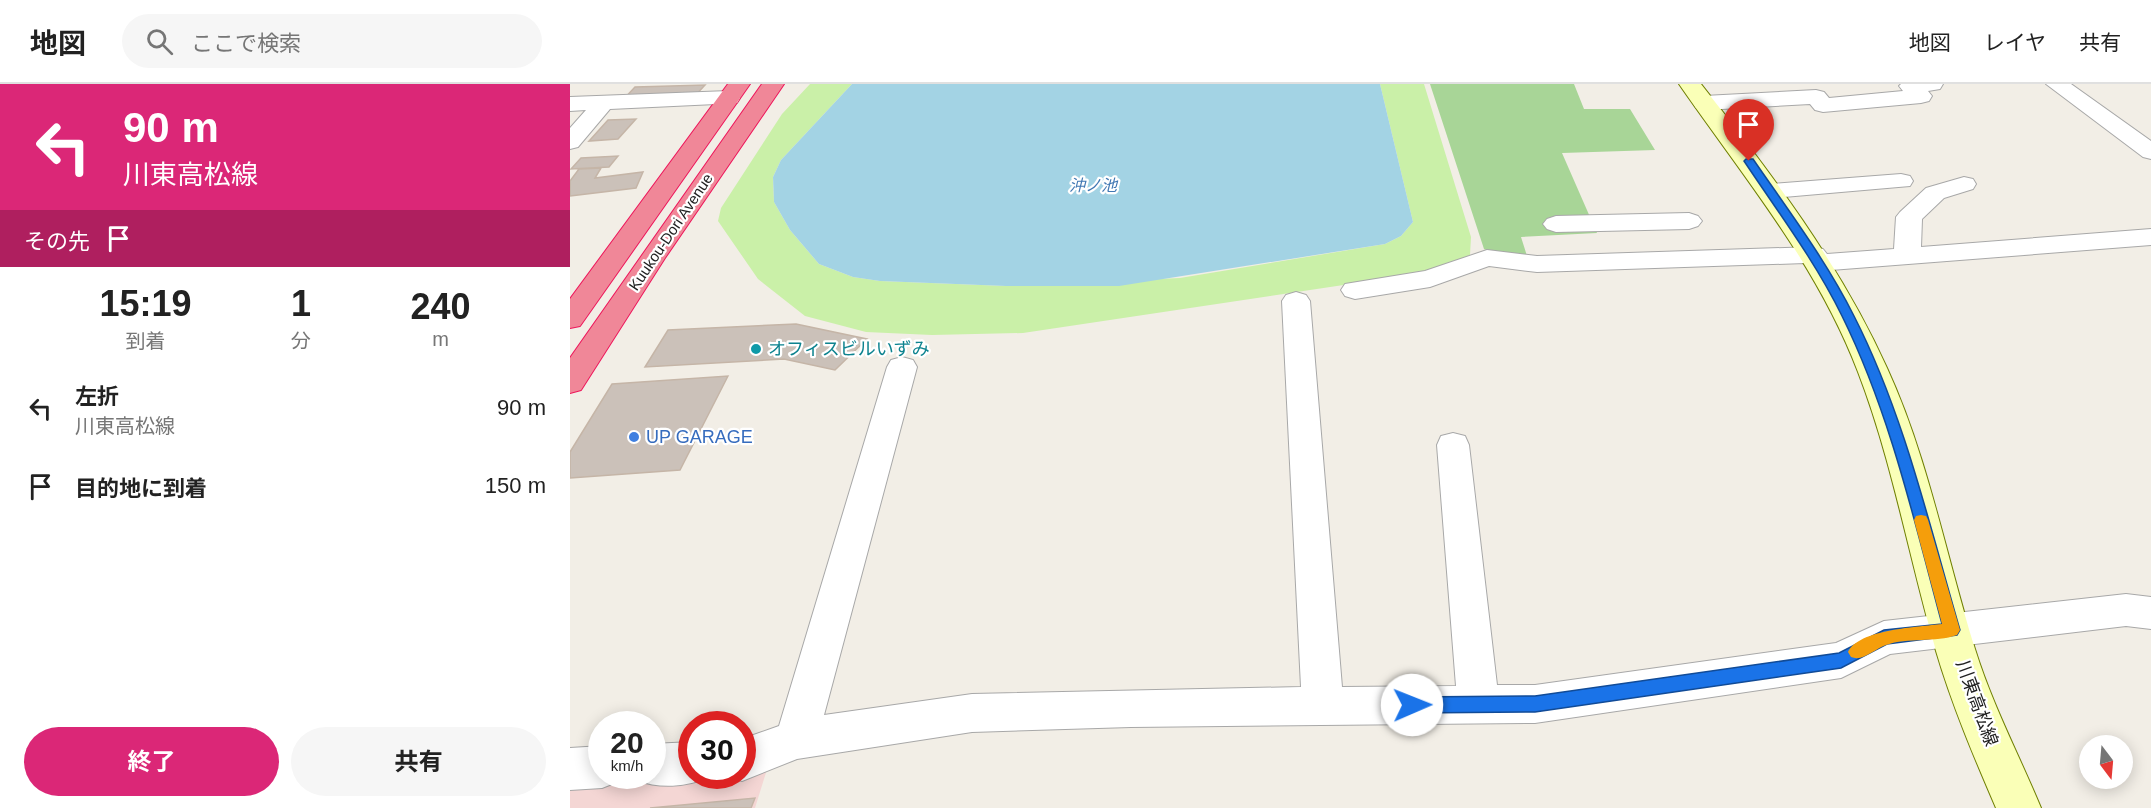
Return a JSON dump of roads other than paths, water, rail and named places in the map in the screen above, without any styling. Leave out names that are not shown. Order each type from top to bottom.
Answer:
[{"type":"highway","name":"Kuukou-Dori Avenue","points":[[570,382],[652,258],[773,84]]},
{"type":"highway","name":"Kuukou-Dori Avenue","points":[[570,320],[734,91]]},
{"type":"main road","name":"川東高松線","points":[[1697,94],[1771,191],[1816,259],[1848,315],[1873,371],[1904,460],[1969,691],[2019,808]]},
{"type":"street","points":[[1697,94],[1816,97],[1823,105],[1921,96],[1910,86],[1932,84]]},
{"type":"street","points":[[2057,84],[2151,152]]},
{"type":"street","points":[[570,104],[603,104],[734,91]]},
{"type":"street","points":[[570,141],[603,104]]},
{"type":"street","points":[[1771,191],[1901,181]]},
{"type":"street","points":[[1907,256],[1909,217],[1935,193],[1964,184]]},
{"type":"street","points":[[1556,224],[1689,221]]},
{"type":"street","points":[[1648,222],[1664,261]]},
{"type":"street","points":[[1355,290],[1430,279],[1487,258],[1537,264],[1816,259],[1907,256],[2151,237]]},
{"type":"street","points":[[1296,301],[1323,706]]},
{"type":"street","points":[[796,739],[902,367]]},
{"type":"street","points":[[1453,445],[1478,705]]},
{"type":"street","points":[[756,755],[796,739],[972,713],[1131,708],[1535,704],[1841,660],[1884,638],[2126,610],[2151,613]]},
{"type":"street","points":[[570,769],[588,768]]},
{"type":"water","name":"沖ノ池","points":[[852,84],[1380,84],[1413,222],[1401,236],[1385,244],[1119,286],[1006,286],[880,281],[853,277],[819,264],[790,230],[774,202],[773,177],[781,160]]},
{"type":"place","name":"オフィスビルいずみ","points":[[756,349]]},
{"type":"place","name":"UP GARAGE","points":[[634,437]]}]
